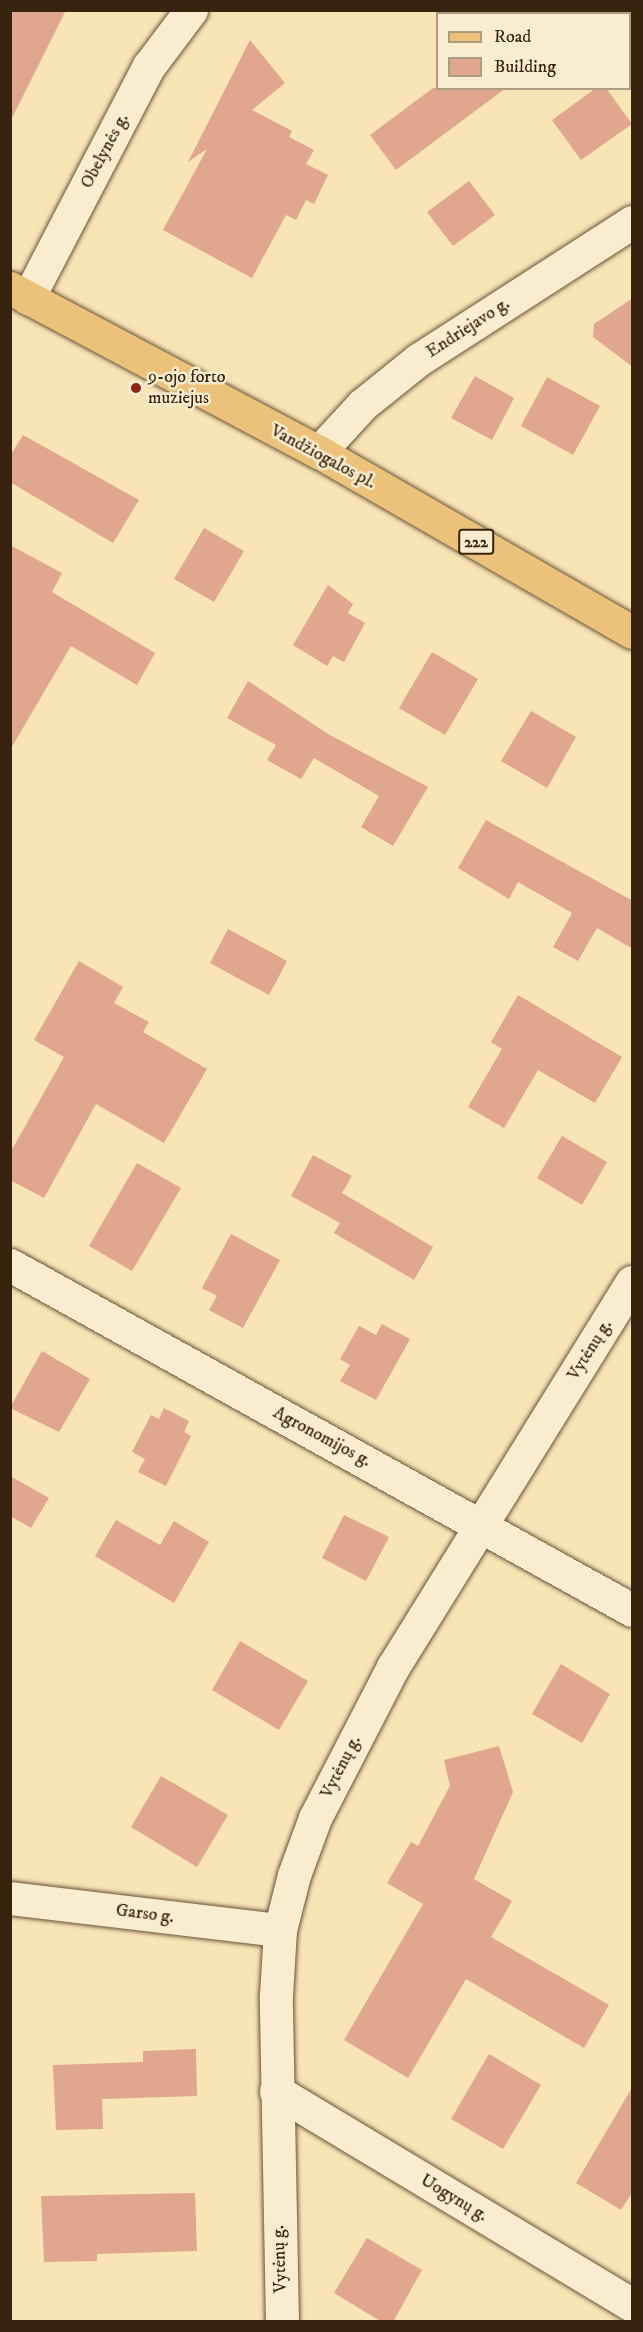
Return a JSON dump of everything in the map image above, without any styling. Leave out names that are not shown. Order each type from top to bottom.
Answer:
[{"type":"main road","name":"Vandžiogalos pl.","points":[[19,293],[319,452],[633,632]]},
{"type":"street","name":"Obelynės g.","points":[[19,293],[149,66],[191,10]]},
{"type":"street","name":"Endriejavo g.","points":[[319,452],[362,405],[418,360],[633,222]]},
{"type":"street","name":"Agronomijos g.","points":[[10,1264],[481,1522],[633,1610]]},
{"type":"street","name":"Vytėnų g.","points":[[282,2322],[276,2091],[280,1930],[315,1818],[393,1667],[481,1522],[633,1282]]},
{"type":"street","name":"Garso g.","points":[[10,1898],[280,1930]]},
{"type":"street","name":"Uogynų g.","points":[[276,2091],[633,2305]]},
{"type":"building","points":[[10,10],[66,10],[10,122]]},
{"type":"building","points":[[250,40],[285,83],[252,110],[292,131],[289,137],[314,150],[306,164],[328,175],[314,204],[306,200],[296,220],[286,215],[252,278],[163,230],[207,149],[188,162]]},
{"type":"building","points":[[433,88],[436,90],[503,90],[396,170],[370,135]]},
{"type":"building","points":[[593,90],[607,90],[632,124],[581,160],[552,120]]},
{"type":"building","points":[[469,181],[495,215],[453,246],[427,212]]},
{"type":"building","points":[[633,298],[633,367],[593,337],[594,324]]},
{"type":"building","points":[[475,376],[514,398],[492,440],[451,418]]},
{"type":"building","points":[[547,377],[600,406],[573,455],[521,426]]},
{"type":"building","points":[[23,435],[139,500],[113,543],[10,482],[10,456]]},
{"type":"building","points":[[204,528],[244,551],[214,602],[174,579]]},
{"type":"building","points":[[10,545],[62,573],[52,592],[155,653],[137,685],[71,646],[10,750]]},
{"type":"building","points":[[328,585],[353,604],[348,613],[365,623],[344,662],[333,656],[327,666],[293,645]]},
{"type":"building","points":[[432,652],[478,679],[445,735],[399,708]]},
{"type":"building","points":[[248,681],[328,734],[428,787],[393,846],[361,827],[379,796],[314,758],[301,779],[267,760],[276,745],[227,718]]},
{"type":"building","points":[[531,711],[576,737],[547,788],[501,761]]},
{"type":"building","points":[[486,820],[633,901],[633,949],[597,928],[578,961],[553,947],[572,913],[518,882],[509,899],[458,868]]},
{"type":"building","points":[[228,929],[287,961],[269,995],[210,963]]},
{"type":"building","points":[[79,961],[123,987],[114,1003],[149,1022],[143,1032],[207,1069],[164,1143],[96,1104],[44,1198],[10,1180],[10,1153],[64,1057],[34,1040]]},
{"type":"building","points":[[518,995],[622,1057],[595,1103],[538,1070],[504,1128],[468,1107],[502,1049],[491,1042]]},
{"type":"building","points":[[562,1136],[607,1162],[582,1205],[537,1178]]},
{"type":"building","points":[[313,1155],[352,1176],[342,1193],[433,1247],[414,1280],[334,1233],[340,1223],[291,1196]]},
{"type":"building","points":[[137,1163],[181,1188],[132,1271],[89,1246]]},
{"type":"building","points":[[231,1234],[280,1260],[243,1328],[209,1310],[217,1296],[202,1288]]},
{"type":"building","points":[[382,1324],[410,1339],[376,1400],[340,1381],[350,1365],[340,1359],[359,1326],[376,1335]]},
{"type":"building","points":[[42,1351],[90,1379],[59,1432],[10,1408]]},
{"type":"building","points":[[164,1408],[189,1421],[184,1432],[191,1436],[166,1486],[138,1472],[145,1459],[132,1452],[151,1415],[159,1419]]},
{"type":"building","points":[[10,1476],[49,1498],[31,1528],[10,1516]]},
{"type":"building","points":[[344,1515],[389,1537],[366,1581],[322,1558]]},
{"type":"building","points":[[116,1520],[160,1545],[174,1521],[209,1542],[174,1603],[95,1556]]},
{"type":"building","points":[[240,1641],[308,1681],[279,1730],[212,1690]]},
{"type":"building","points":[[561,1664],[610,1694],[582,1743],[532,1714]]},
{"type":"building","points":[[499,1746],[513,1792],[474,1879],[512,1901],[491,1937],[609,2005],[584,2048],[466,1979],[408,2078],[344,2040],[423,1904],[387,1883],[411,1842],[418,1846],[450,1786],[444,1760]]},
{"type":"building","points":[[161,1776],[228,1815],[197,1867],[131,1827]]},
{"type":"building","points":[[196,2049],[197,2096],[102,2099],[103,2129],[56,2130],[53,2065],[143,2062],[143,2051]]},
{"type":"building","points":[[489,2054],[541,2085],[503,2149],[451,2119]]},
{"type":"building","points":[[633,2086],[633,2191],[621,2210],[576,2183]]},
{"type":"building","points":[[195,2193],[197,2251],[97,2254],[97,2261],[44,2262],[41,2196]]},
{"type":"building","points":[[367,2238],[422,2270],[393,2322],[382,2322],[334,2293]]},
{"type":"place","name":"9-ojo forto muziejus","points":[[136,388]]}]
